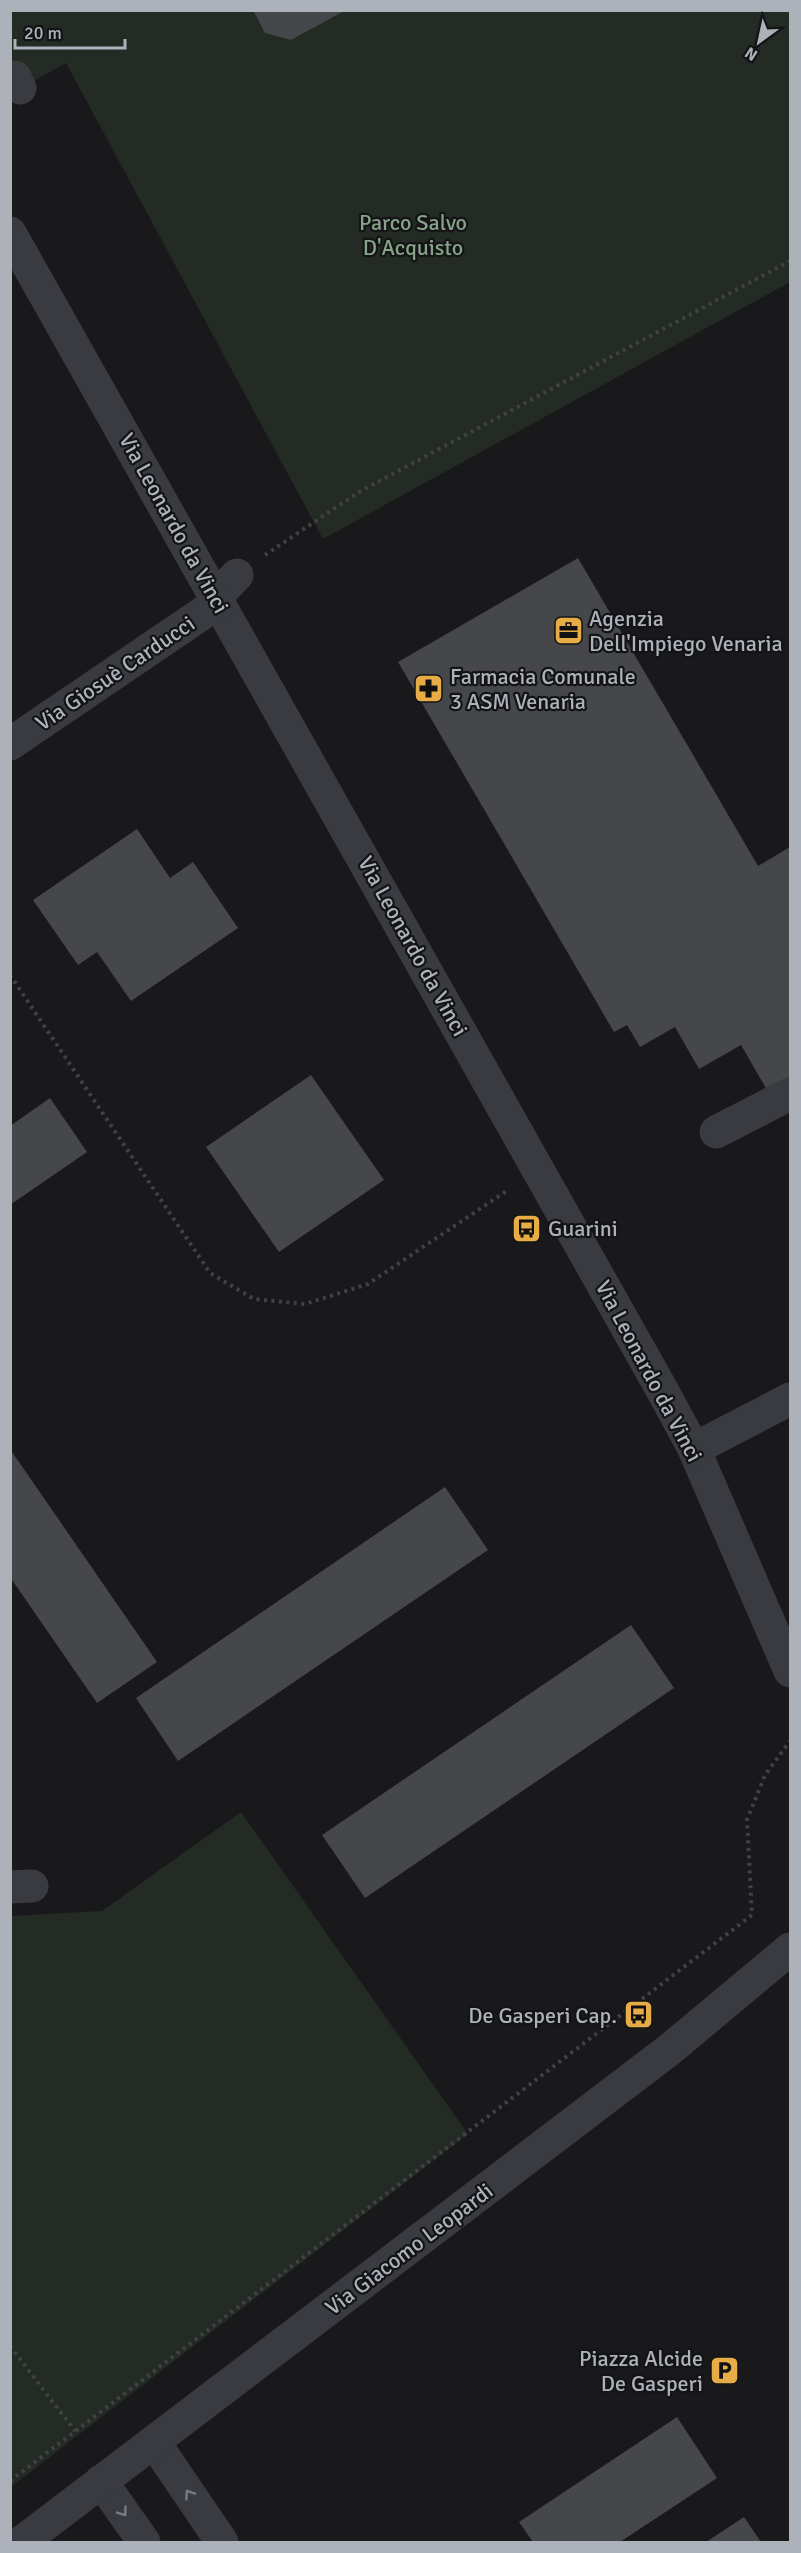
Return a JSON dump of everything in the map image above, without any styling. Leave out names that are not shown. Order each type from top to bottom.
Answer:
[{"type":"street","name":"Via Leonardo da Vinci","points":[[10,233],[233,583],[538,1169],[694,1449],[790,1671]]},
{"type":"street","name":"Via Giosuè Carducci","points":[[10,744],[233,583]]},
{"type":"street","points":[[716,1132],[790,1094]]},
{"type":"street","points":[[694,1449],[790,1399]]},
{"type":"street","name":"Via Giacomo Leopardi","points":[[22,2542],[669,2050],[790,1949]]},
{"type":"street","points":[[154,2442],[222,2542]]},
{"type":"street","points":[[101,2481],[144,2542]]},
{"type":"path","points":[[233,583],[359,492],[790,261]]},
{"type":"path","points":[[10,975],[210,1273],[254,1299],[304,1304],[368,1284],[538,1169]]},
{"type":"path","points":[[10,2481],[752,1915],[747,1820],[765,1775],[790,1741]]},
{"type":"path","points":[[10,2346],[75,2431]]},
{"type":"green space","name":"Parco Salvo D'Acquisto","points":[[11,11],[790,11],[790,282],[323,539],[66,63],[11,94]]},
{"type":"green space","points":[[241,1812],[468,2134],[11,2487],[11,1916],[102,1911]]},
{"type":"building","points":[[253,10],[346,10],[291,40],[265,33]]},
{"type":"building","points":[[578,558],[758,866],[790,847],[790,1083],[770,1095],[741,1045],[699,1069],[675,1027],[640,1047],[627,1025],[614,1032],[398,662]]},
{"type":"building","points":[[137,829],[170,878],[193,862],[238,928],[131,1001],[97,952],[78,965],[33,900]]},
{"type":"building","points":[[311,1075],[384,1180],[279,1252],[206,1147]]},
{"type":"building","points":[[50,1098],[87,1152],[10,1205],[10,1126]]},
{"type":"building","points":[[10,1449],[157,1662],[97,1703],[10,1577]]},
{"type":"building","points":[[445,1487],[488,1550],[178,1761],[136,1698]]},
{"type":"building","points":[[631,1625],[674,1688],[365,1898],[322,1835]]},
{"type":"building","points":[[677,2417],[717,2478],[620,2542],[533,2542],[519,2522]]},
{"type":"building","points":[[744,2517],[761,2542],[706,2542]]},
{"type":"place","name":"Agenzia Dell'Impiego Venaria","points":[[568,631]]},
{"type":"place","name":"Farmacia Comunale 3 ASM Venaria","points":[[429,689]]},
{"type":"place","name":"Guarini","points":[[527,1228]]},
{"type":"place","name":"De Gasperi Cap.","points":[[638,2015]]},
{"type":"place","name":"Piazza Alcide De Gasperi","points":[[724,2371]]}]
